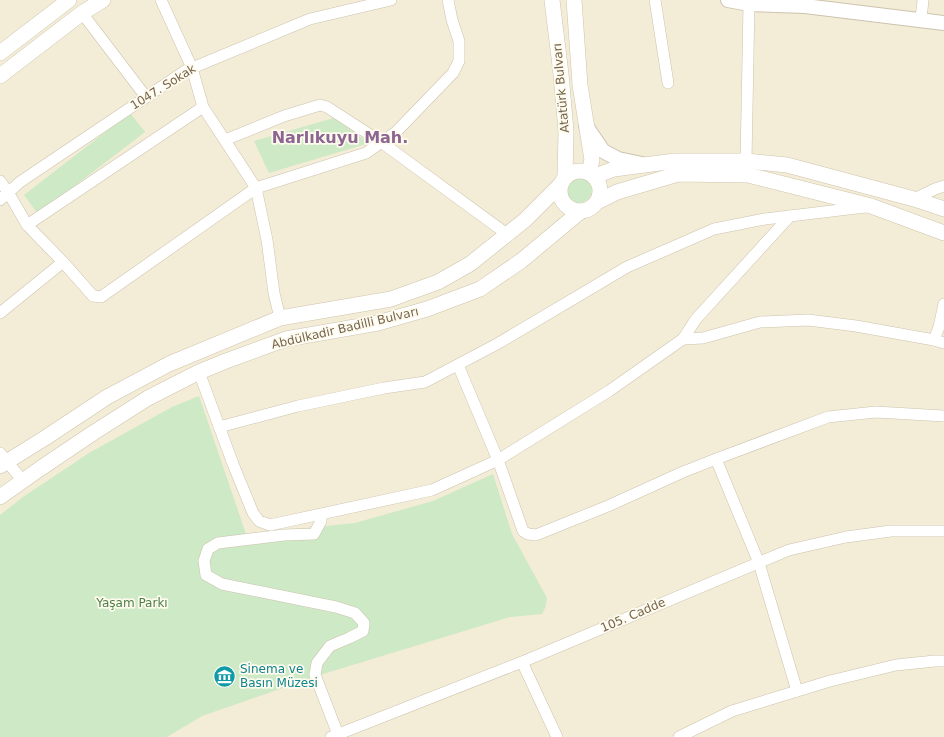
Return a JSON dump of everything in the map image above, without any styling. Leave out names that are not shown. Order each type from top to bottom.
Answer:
[{"type":"main road","points":[[0,76],[82,13],[103,0]]},
{"type":"main road","name":"Atatürk Bulvarı","points":[[552,0],[566,131],[562,181]]},
{"type":"main road","name":"Atatürk Bulvarı","points":[[574,0],[580,85],[592,160],[592,174]]},
{"type":"main road","points":[[0,53],[61,2]]},
{"type":"main road","points":[[944,209],[914,199],[787,165],[746,161],[675,161],[614,169],[592,174],[579,170],[569,173],[562,181],[559,192],[560,198],[564,204],[569,208],[581,211],[587,210],[597,202],[617,192],[678,174],[748,174],[872,206],[944,233]]},
{"type":"main road","points":[[592,174],[598,181],[600,191],[597,202]]},
{"type":"main road","name":"Abdülkadir Badilli Bulvarı","points":[[2,460],[45,438],[107,397],[168,364],[280,318],[391,299],[438,282],[470,264],[525,220],[562,181]]},
{"type":"main road","name":"Abdülkadir Badilli Bulvarı","points":[[0,497],[41,468],[148,398],[199,372],[286,339],[378,323],[427,309],[480,289],[522,261],[581,211]]},
{"type":"street","points":[[161,0],[192,68],[203,107],[256,188],[267,240],[274,293],[280,318]]},
{"type":"street","name":"1047. Sokak","points":[[4,196],[20,182],[185,71],[310,20],[391,0]]},
{"type":"street","points":[[0,181],[4,196],[27,225],[93,296],[101,297],[256,188],[366,153],[396,132],[453,73],[459,61],[459,41],[452,20],[448,0]]},
{"type":"street","points":[[655,0],[668,83]]},
{"type":"street","points":[[728,0],[749,4],[805,6],[944,23]]},
{"type":"street","points":[[921,20],[923,0]]},
{"type":"street","points":[[746,161],[749,4]]},
{"type":"street","points":[[82,13],[146,97]]},
{"type":"street","points":[[225,140],[284,116],[320,105],[327,107],[381,142],[507,234]]},
{"type":"street","points":[[27,225],[203,107]]},
{"type":"street","points":[[586,126],[603,151],[618,159],[648,165]]},
{"type":"street","points":[[914,199],[944,186]]},
{"type":"street","points":[[219,427],[298,406],[384,388],[425,382],[497,344],[627,267],[714,229],[765,219],[872,206]]},
{"type":"street","points":[[199,372],[233,464],[254,513],[259,521],[270,525],[432,490],[498,460],[609,391],[683,339],[696,319],[790,216]]},
{"type":"street","points":[[0,313],[63,262]]},
{"type":"street","points":[[683,339],[703,338],[760,322],[808,320],[856,326],[939,342],[939,327],[944,304]]},
{"type":"street","points":[[458,365],[498,460],[523,531],[528,534],[536,535],[608,506],[683,472],[828,417],[876,412],[944,416]]},
{"type":"street","points":[[716,459],[759,563],[797,691]]},
{"type":"street","points":[[2,460],[23,482]]},
{"type":"street","points":[[321,514],[321,521],[314,534],[218,543],[208,549],[204,561],[206,575],[222,584],[336,607],[355,613],[364,623],[363,631],[330,646],[317,663],[315,675],[336,736]]},
{"type":"street","name":"105. Cadde","points":[[336,736],[522,662],[789,550],[846,537],[892,531],[944,531]]},
{"type":"street","points":[[679,737],[732,711],[830,681],[896,665],[944,661]]},
{"type":"street","points":[[522,662],[557,737]]},
{"type":"shaded area","points":[[0,0],[944,0],[944,737],[0,737]]},
{"type":"green space","points":[[130,113],[145,132],[38,214],[24,195]]},
{"type":"green space","points":[[334,118],[369,143],[269,173],[254,141]]},
{"type":"green space","points":[[579,177],[588,181],[592,190],[588,199],[579,203],[570,199],[566,190],[570,181]]},
{"type":"green space","name":"Yaşam Parkı","points":[[199,396],[246,534],[355,523],[433,501],[493,474],[512,534],[547,598],[542,614],[510,617],[323,674],[202,716],[167,737],[0,737],[0,515],[23,497],[89,453],[172,407]]},
{"type":"place","name":"Sinema ve Basın Müzesi","points":[[224,676]]},
{"type":"district","name":"Narlıkuyu Mah.","points":[[340,137]]}]
